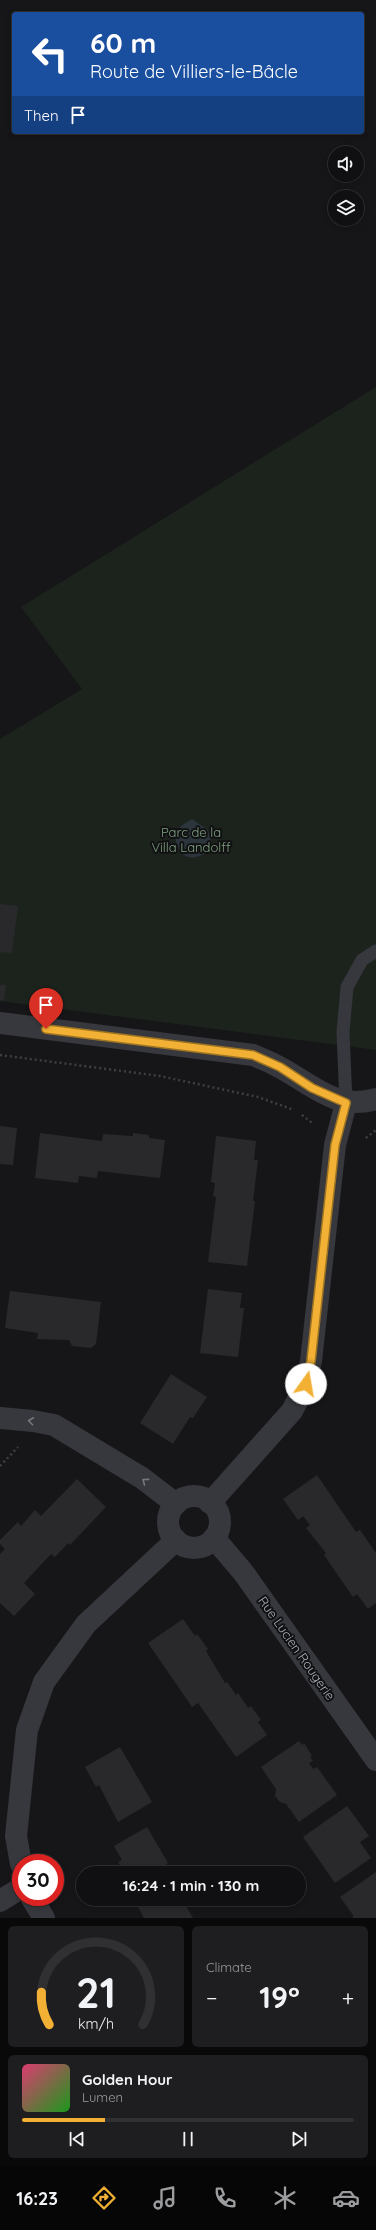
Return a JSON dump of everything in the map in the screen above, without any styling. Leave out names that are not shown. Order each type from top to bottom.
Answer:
[{"type":"street","points":[[0,1023],[253,1055],[280,1067],[312,1088],[346,1103],[376,1099]]},
{"type":"street","points":[[210,1503],[292,1411],[306,1384],[311,1361],[335,1145],[346,1103]]},
{"type":"street","points":[[0,1418],[33,1421],[54,1425],[142,1478],[176,1504]]},
{"type":"street","points":[[198,1496],[210,1503],[215,1507],[219,1516],[220,1526],[214,1538],[200,1547],[190,1548],[176,1540],[169,1528],[168,1518],[176,1504],[188,1497],[198,1496]]},
{"type":"street","name":"Rue Lucien Rougerie","points":[[214,1538],[243,1572],[376,1760]]},
{"type":"street","points":[[19,1854],[16,1836],[27,1730],[44,1682],[86,1624],[176,1540]]},
{"type":"street","points":[[0,1901],[12,1894]]},
{"type":"street","points":[[37,1906],[44,1918]]},
{"type":"lane","points":[[346,1103],[343,1032],[347,987],[362,960],[376,951]]},
{"type":"path","points":[[0,1055],[160,1076],[258,1097],[297,1110],[312,1123],[315,1130]]},
{"type":"green space","name":"Parc de la Villa Landolff","points":[[376,387],[376,1050],[0,1001],[0,739],[82,689],[21,607]]},
{"type":"shaded area","points":[[192,819],[208,830],[213,849],[200,856],[189,857],[185,856],[181,852],[175,838],[181,826]]},
{"type":"building","points":[[0,904],[18,906],[12,953],[0,952]]},
{"type":"building","points":[[0,985],[6,985],[4,1001],[0,1000]]},
{"type":"building","points":[[0,1126],[17,1128],[13,1165],[0,1164]]},
{"type":"building","points":[[40,1133],[102,1141],[103,1134],[133,1136],[133,1133],[149,1135],[149,1138],[165,1140],[160,1178],[98,1171],[97,1178],[79,1176],[78,1183],[35,1178]]},
{"type":"building","points":[[216,1136],[256,1141],[254,1160],[258,1160],[253,1201],[255,1201],[247,1266],[208,1262],[216,1197],[213,1196],[215,1183],[211,1182]]},
{"type":"building","points":[[208,1289],[242,1293],[240,1308],[244,1308],[238,1357],[200,1353]]},
{"type":"building","points":[[10,1291],[101,1302],[96,1344],[91,1348],[72,1346],[69,1340],[37,1339],[38,1333],[5,1328]]},
{"type":"building","points":[[171,1374],[207,1397],[193,1418],[190,1417],[173,1444],[140,1423]]},
{"type":"building","points":[[317,1475],[356,1532],[360,1530],[376,1553],[376,1603],[368,1609],[357,1594],[353,1597],[324,1555],[326,1553],[306,1528],[310,1525],[303,1516],[298,1520],[283,1499]]},
{"type":"building","points":[[77,1479],[106,1507],[70,1545],[68,1543],[55,1557],[51,1554],[24,1583],[35,1594],[14,1616],[0,1603],[0,1554],[5,1549],[0,1544],[0,1540],[18,1522],[21,1526],[35,1510],[41,1516]]},
{"type":"building","points":[[183,1619],[195,1636],[197,1634],[208,1649],[206,1651],[225,1683],[227,1682],[236,1695],[238,1693],[248,1708],[251,1706],[261,1720],[258,1722],[267,1735],[236,1757],[198,1703],[192,1707],[148,1643]]},
{"type":"building","points":[[299,1741],[302,1745],[304,1743],[312,1756],[310,1757],[313,1761],[309,1763],[313,1769],[317,1767],[337,1795],[299,1822],[286,1804],[280,1802],[275,1796],[276,1789],[261,1767]]},
{"type":"building","points":[[120,1747],[152,1802],[118,1822],[99,1785],[96,1787],[85,1767]]},
{"type":"building","points":[[347,1806],[369,1836],[360,1842],[371,1858],[335,1883],[303,1837]]},
{"type":"building","points":[[147,1827],[168,1863],[166,1866],[120,1866],[118,1862],[122,1860],[114,1846]]},
{"type":"building","points":[[376,1872],[376,1918],[353,1918],[353,1915],[340,1897]]},
{"type":"building","points":[[138,1906],[186,1906],[193,1918],[144,1918]]},
{"type":"route","points":[[46,1029],[253,1055],[280,1067],[312,1088],[346,1103],[335,1145],[311,1361],[306,1384]]}]
